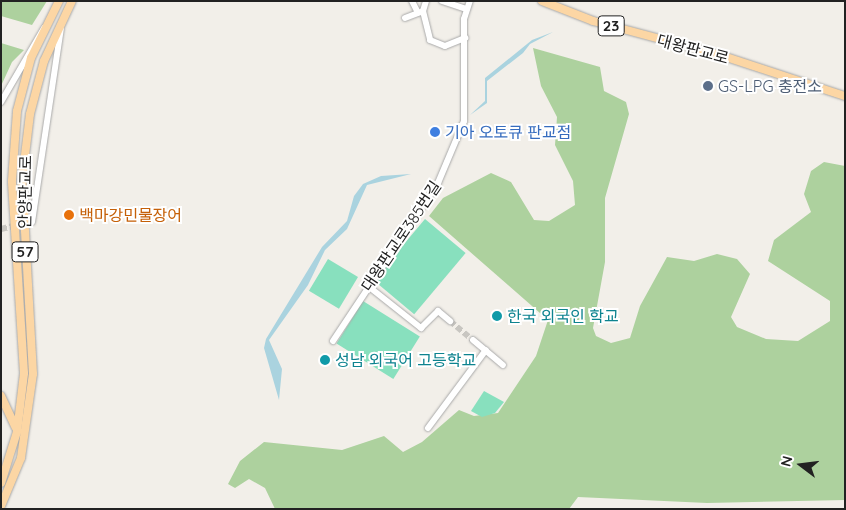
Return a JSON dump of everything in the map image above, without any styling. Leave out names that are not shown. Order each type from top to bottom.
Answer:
[{"type":"main road","name":"안양판교로","points":[[1,483],[16,432],[24,373],[12,181],[18,110],[31,58],[59,1]]},
{"type":"main road","name":"안양판교로","points":[[1,506],[21,458],[33,374],[22,180],[30,114],[63,17],[72,1]]},
{"type":"main road","name":"대왕판교로","points":[[542,1],[845,96]]},
{"type":"main road","points":[[1,396],[16,432]]},
{"type":"street","points":[[412,1],[420,12],[430,40],[445,46],[465,38]]},
{"type":"street","points":[[405,18],[420,12],[426,1]]},
{"type":"street","points":[[442,1],[468,9]]},
{"type":"street","name":"대왕판교로385번길","points":[[333,341],[438,183],[464,121],[465,38],[470,1]]},
{"type":"street","points":[[32,222],[63,17]]},
{"type":"street","points":[[1,102],[36,35],[49,24]]},
{"type":"street","points":[[368,286],[421,328],[438,311],[450,321]]},
{"type":"street","points":[[473,340],[503,365]]},
{"type":"street","points":[[428,428],[486,350]]},
{"type":"green space","points":[[1,1],[47,1],[32,25],[1,16]]},
{"type":"green space","points":[[1,43],[24,50],[12,62],[1,86]]},
{"type":"green space","points":[[533,48],[600,67],[604,91],[626,102],[629,114],[605,198],[605,262],[593,328],[596,336],[611,343],[630,338],[640,306],[667,257],[694,261],[717,254],[737,259],[750,274],[731,317],[737,327],[766,339],[798,341],[830,321],[830,301],[768,261],[774,240],[811,212],[804,194],[811,171],[824,162],[845,166],[845,500],[707,503],[578,497],[569,509],[275,509],[265,488],[249,479],[235,488],[228,484],[240,461],[264,442],[342,450],[384,436],[403,452],[422,442],[459,410],[474,416],[498,413],[536,356],[548,320],[429,216],[443,198],[491,173],[511,182],[534,220],[549,221],[575,205],[573,181],[555,145],[557,117],[541,86]]},
{"type":"green space","points":[[425,219],[466,253],[414,314],[374,280]]},
{"type":"green space","points":[[328,259],[358,277],[339,309],[309,291]]},
{"type":"green space","points":[[363,301],[420,337],[393,379],[337,343]]},
{"type":"green space","points":[[484,391],[504,402],[495,413],[482,417],[471,411]]},
{"type":"water","points":[[553,32],[530,44],[523,53],[487,81],[487,103],[470,115],[485,101],[485,78],[532,40]]},
{"type":"water","points":[[411,174],[367,185],[347,229],[325,250],[308,285],[269,340],[282,369],[279,400],[264,348],[266,339],[322,247],[347,221],[354,196],[363,184],[381,176]]},
{"type":"tunnel","points":[[1,229],[29,222]]},
{"type":"tunnel","points":[[450,321],[473,340]]},
{"type":"place","name":"GS-LPG 충전소","points":[[708,86]]},
{"type":"place","name":"기아 오토큐 판교점","points":[[435,132]]},
{"type":"place","name":"백마강민물장어","points":[[69,215]]},
{"type":"place","name":"한국 외국인 학교","points":[[497,316]]},
{"type":"place","name":"성남 외국어 고등학교","points":[[325,360]]}]
